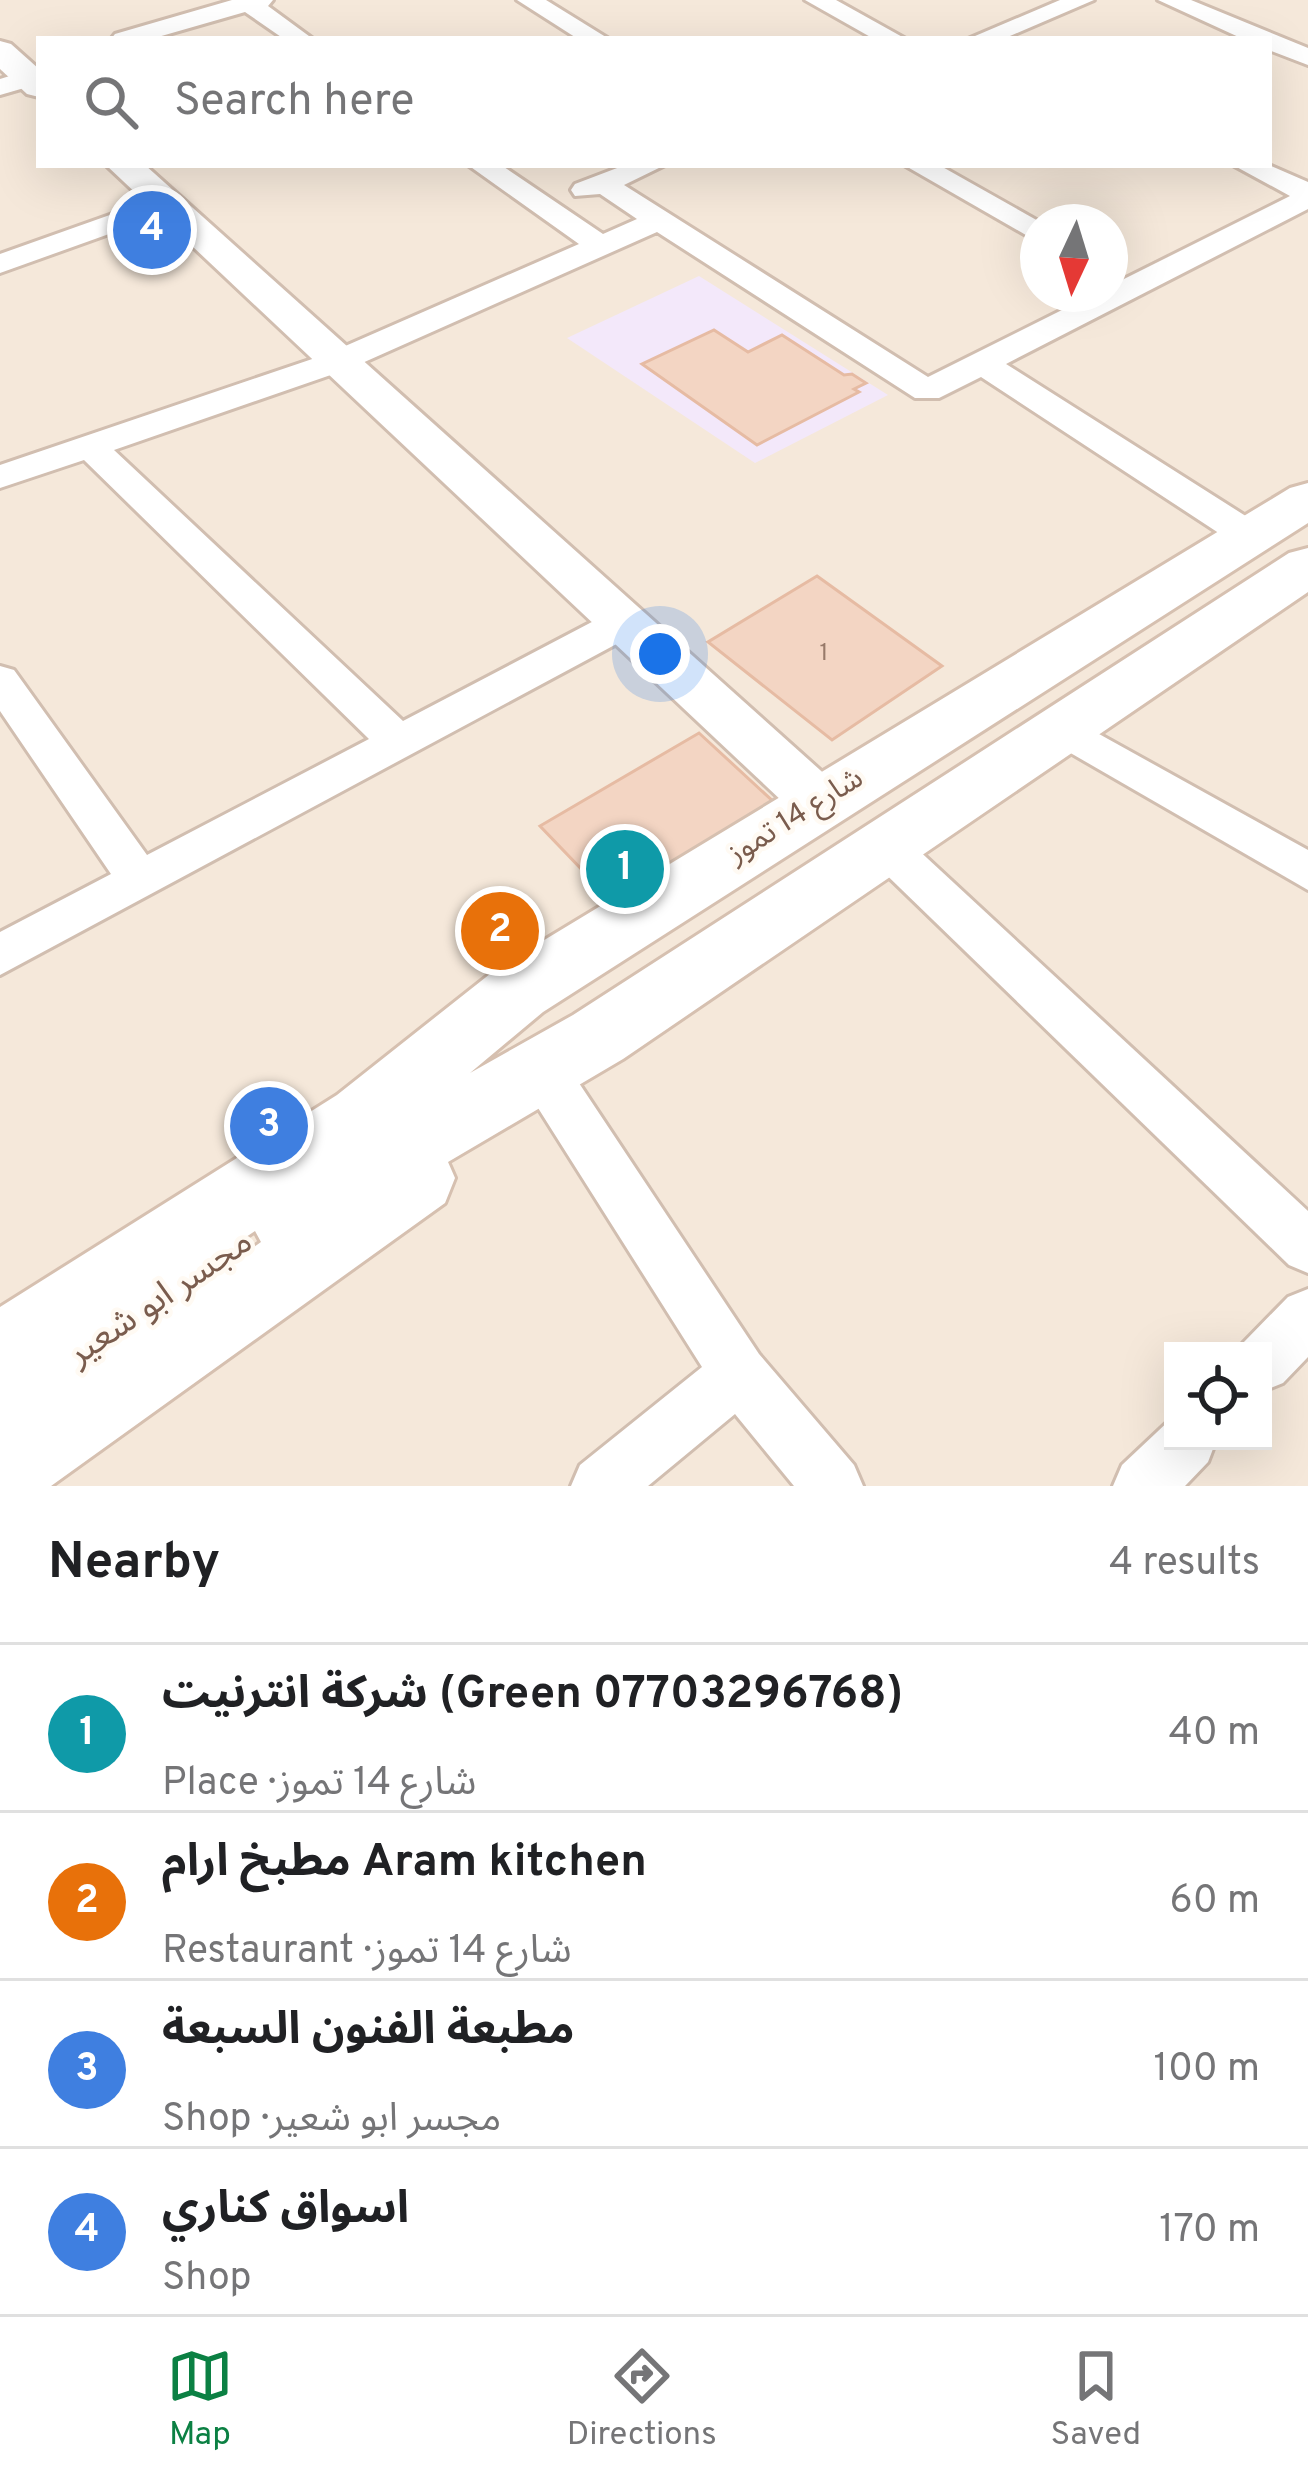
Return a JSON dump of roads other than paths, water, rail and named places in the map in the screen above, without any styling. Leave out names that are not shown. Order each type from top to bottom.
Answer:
[{"type":"main road","name":"شارع 14 تموز","points":[[312,1175],[419,1076],[520,992],[1308,500]]},
{"type":"main road","points":[[0,1471],[884,845],[1308,566]]},
{"type":"main road","points":[[0,1318],[520,992]]},
{"type":"main road","points":[[312,1175],[575,1061]]},
{"type":"main road","name":"مجسر ابو شعير","points":[[0,1354],[312,1175]]},
{"type":"main road","name":"مجسر ابو شعير","points":[[0,1407],[312,1175]]},
{"type":"street","points":[[530,0],[591,36]]},
{"type":"street","points":[[817,0],[887,36]]},
{"type":"street","points":[[990,36],[1082,0]]},
{"type":"street","points":[[1170,0],[1257,36]]},
{"type":"street","points":[[134,36],[251,1],[296,36]]},
{"type":"street","points":[[1272,42],[1308,57]]},
{"type":"street","points":[[127,168],[819,802]]},
{"type":"street","points":[[486,168],[600,245]]},
{"type":"street","points":[[542,207],[643,168]]},
{"type":"street","points":[[923,168],[1020,223]]},
{"type":"street","points":[[1253,168],[1308,195]]},
{"type":"street","points":[[603,184],[927,391],[984,364],[1071,312]]},
{"type":"street","points":[[1128,279],[1308,195]]},
{"type":"street","points":[[0,264],[166,204]]},
{"type":"street","points":[[0,477],[339,361],[659,220]]},
{"type":"street","points":[[984,364],[1250,536]]},
{"type":"street","points":[[90,446],[398,742]]},
{"type":"street","points":[[0,955],[623,622]]},
{"type":"street","points":[[0,680],[140,880]]},
{"type":"street","points":[[1063,729],[1308,872]]},
{"type":"street","points":[[884,845],[1308,1247]]},
{"type":"street","points":[[575,1061],[739,1374],[833,1486]]},
{"type":"street","points":[[1272,1354],[1308,1317]]},
{"type":"street","points":[[601,1486],[739,1374]]},
{"type":"street","points":[[1143,1486],[1178,1450]]},
{"type":"place","name":"اسواق كناري","points":[[152,230]]},
{"type":"place","name":"شركة انترنيت (Green 07703296768)","points":[[625,869]]},
{"type":"place","name":"مطبخ ارام Aram kitchen","points":[[500,931]]},
{"type":"place","name":"مطبعة الفنون السبعة","points":[[269,1126]]}]
